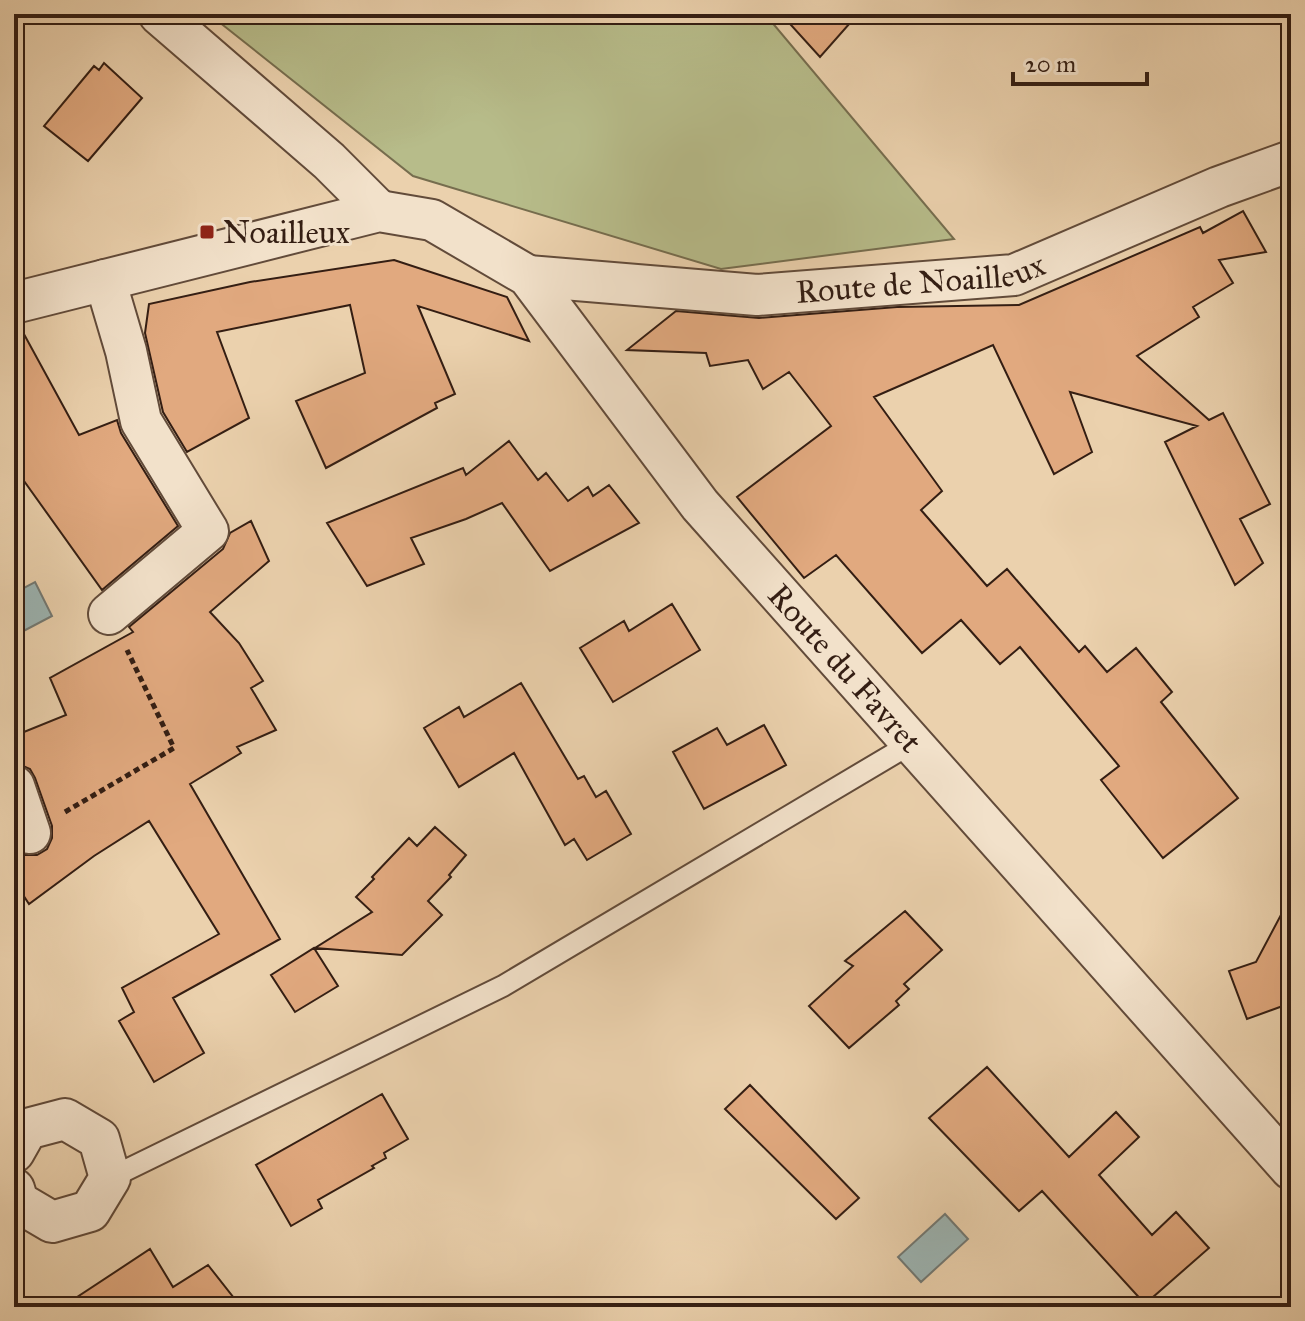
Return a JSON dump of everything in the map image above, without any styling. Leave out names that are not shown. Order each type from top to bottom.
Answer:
[{"type":"street","points":[[159,14],[329,161],[379,211]]},
{"type":"street","name":"Route de Noailleux","points":[[528,276],[757,295],[1014,275],[1219,187],[1291,161]]},
{"type":"street","points":[[14,303],[379,211]]},
{"type":"street","name":"Route du Favret","points":[[379,211],[432,220],[528,276],[700,505],[1291,1169]]},
{"type":"street","points":[[105,280],[126,351],[141,421],[208,531],[109,614]]},
{"type":"street","points":[[14,786],[30,833]]},
{"type":"street","points":[[14,1152],[27,1129],[65,1119],[99,1139],[110,1178],[90,1211],[52,1222],[18,1202],[14,1189]]},
{"type":"lane","points":[[110,1178],[503,986],[912,743]]},
{"type":"path","points":[[30,833],[174,748],[109,614]]},
{"type":"green space","points":[[209,14],[765,14],[954,239],[721,269],[413,176]]},
{"type":"water","points":[[35,582],[52,616],[14,636],[14,593]]},
{"type":"water","points":[[945,1214],[968,1239],[921,1282],[898,1257]]},
{"type":"building","points":[[781,14],[858,14],[820,57]]},
{"type":"building","points":[[104,63],[142,98],[88,161],[44,126],[94,66],[99,70]]},
{"type":"building","points":[[1243,211],[1266,252],[1219,260],[1233,283],[1193,307],[1199,317],[1137,356],[1209,420],[1223,413],[1270,504],[1240,519],[1263,563],[1235,585],[1165,442],[1197,426],[1070,392],[1092,452],[1054,474],[993,345],[874,397],[942,491],[921,510],[987,586],[1007,569],[1079,652],[1085,646],[1107,672],[1136,648],[1172,692],[1161,702],[1238,798],[1163,858],[1101,780],[1119,766],[1020,647],[1000,664],[961,620],[922,653],[836,555],[804,578],[737,497],[831,426],[789,372],[763,389],[748,360],[710,366],[706,353],[627,350],[676,311],[759,318],[897,307],[1019,305],[1200,227],[1203,233]]},
{"type":"building","points":[[394,260],[507,297],[529,341],[418,306],[455,394],[435,403],[437,408],[326,468],[296,401],[365,373],[350,305],[217,332],[249,418],[187,452],[163,412],[145,333],[149,304],[250,282]]},
{"type":"building","points":[[14,325],[19,325],[79,435],[117,420],[121,433],[178,526],[102,590],[14,467]]},
{"type":"building","points":[[509,441],[538,480],[546,473],[568,501],[588,487],[593,496],[609,485],[639,523],[550,571],[502,503],[411,538],[424,564],[367,586],[327,523],[463,468],[466,475]]},
{"type":"building","points":[[251,521],[269,561],[210,612],[239,643],[263,681],[251,688],[276,730],[237,747],[241,753],[190,784],[280,939],[173,998],[204,1053],[154,1082],[119,1021],[134,1012],[122,988],[219,934],[149,821],[94,856],[29,904],[14,881],[14,864],[24,855],[37,855],[47,849],[52,838],[52,826],[30,769],[16,763],[14,736],[66,715],[50,678],[133,632],[129,627],[223,549],[230,533]]},
{"type":"building","points":[[672,604],[700,650],[613,702],[580,648],[624,621],[629,631]]},
{"type":"building","points":[[521,683],[578,779],[584,776],[596,797],[606,791],[631,834],[587,860],[574,839],[565,845],[514,753],[459,787],[424,728],[459,707],[464,717]]},
{"type":"building","points":[[764,725],[786,765],[704,809],[673,752],[717,728],[727,745]]},
{"type":"building","points":[[435,827],[466,855],[449,875],[451,877],[428,901],[442,915],[402,955],[315,948],[372,912],[356,897],[409,838],[417,846]]},
{"type":"building","points":[[1291,896],[1291,1003],[1247,1019],[1229,971],[1256,962]]},
{"type":"building","points":[[905,911],[942,950],[904,984],[909,989],[896,1001],[899,1005],[849,1048],[809,1006],[853,966],[845,961]]},
{"type":"building","points":[[314,948],[338,986],[295,1012],[271,975]]},
{"type":"building","points":[[987,1067],[1069,1157],[1116,1112],[1139,1137],[1099,1175],[1152,1235],[1176,1212],[1209,1248],[1145,1304],[1042,1191],[1019,1211],[929,1118]]},
{"type":"building","points":[[750,1085],[859,1198],[836,1219],[725,1109]]},
{"type":"building","points":[[382,1094],[408,1139],[384,1153],[386,1158],[372,1166],[374,1168],[318,1200],[322,1208],[291,1226],[256,1165]]},
{"type":"building","points":[[150,1249],[173,1287],[208,1265],[241,1307],[62,1307]]},
{"type":"place","name":"Noailleux","points":[[207,232]]}]
